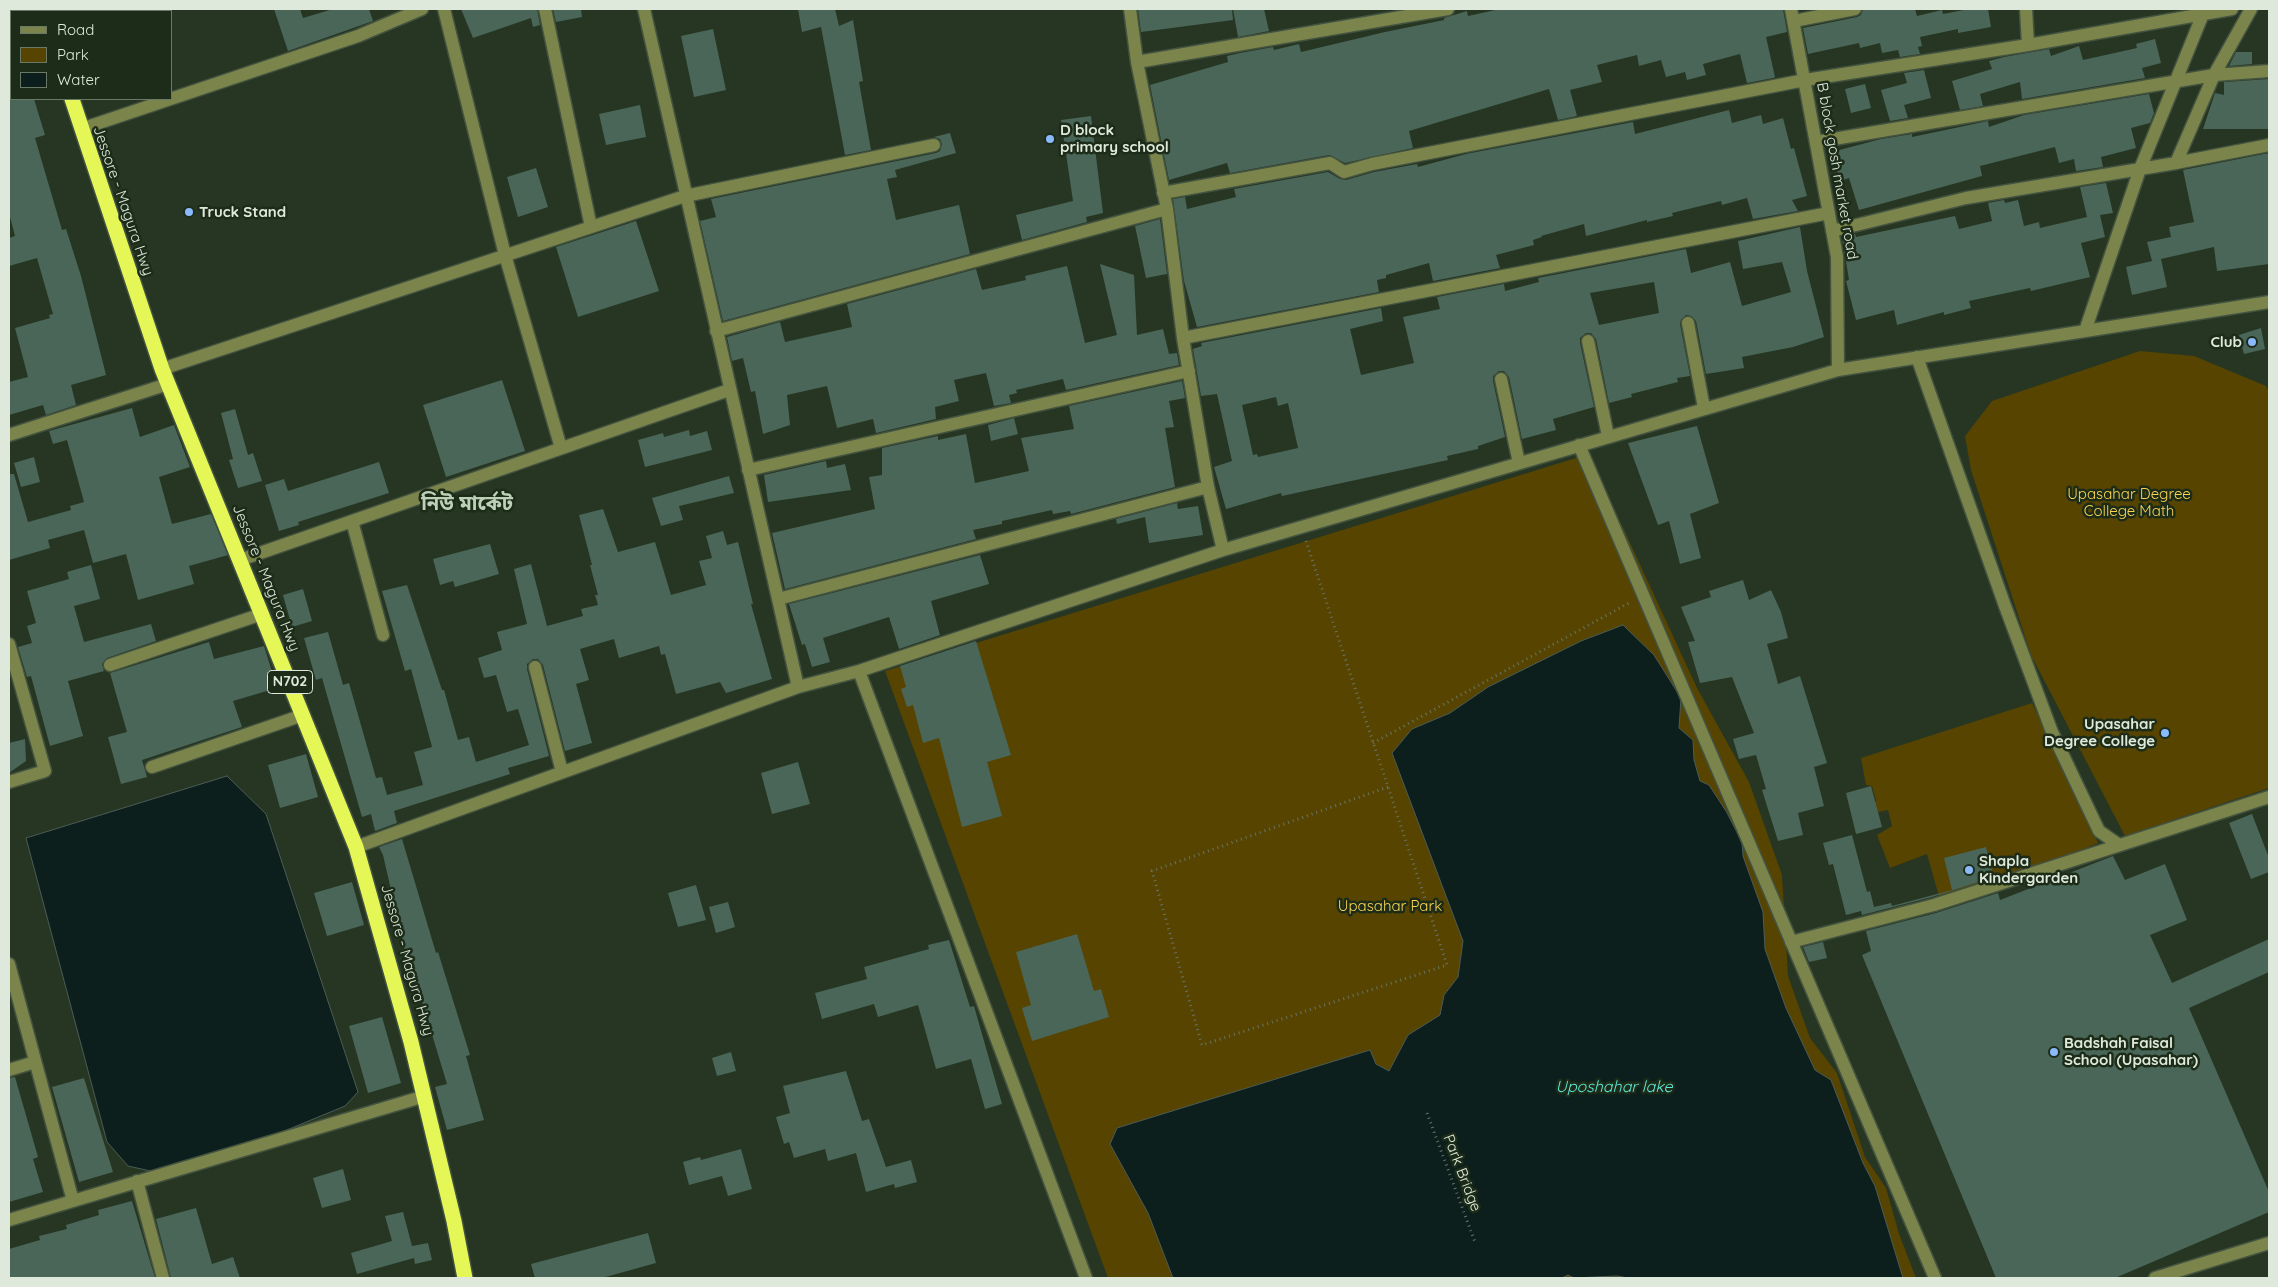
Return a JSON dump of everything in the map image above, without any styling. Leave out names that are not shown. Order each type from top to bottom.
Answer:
[{"type":"highway","name":"Jessore - Magura Hwy","points":[[72,100],[162,369],[356,847],[396,984],[425,1096],[465,1278]]},
{"type":"street","points":[[172,98],[358,36],[422,9]]},
{"type":"street","points":[[444,9],[505,256],[561,448]]},
{"type":"street","points":[[545,9],[591,227]]},
{"type":"street","points":[[644,9],[729,390],[798,687]]},
{"type":"street","points":[[1130,9],[1137,62],[1162,194],[1167,209],[1188,371],[1208,487],[1223,550]]},
{"type":"street","points":[[1137,62],[1448,9]]},
{"type":"street","points":[[1793,15],[1855,9]]},
{"type":"street","points":[[2026,9],[2028,45]]},
{"type":"street","points":[[1162,194],[1330,162],[1344,172],[1372,164],[1804,80],[2028,45],[2204,11],[2232,9]]},
{"type":"street","points":[[2176,163],[2214,75],[2251,9]]},
{"type":"street","points":[[2085,331],[2140,169],[2204,11]]},
{"type":"street","name":"B block gosh market road","points":[[1793,15],[1837,257],[1838,370]]},
{"type":"street","points":[[1816,142],[2175,81],[2269,70]]},
{"type":"street","points":[[81,129],[167,100]]},
{"type":"street","points":[[162,369],[685,196],[934,145]]},
{"type":"street","points":[[1832,231],[1966,198],[2176,163],[2269,145]]},
{"type":"street","points":[[716,330],[1167,209]]},
{"type":"street","points":[[1183,338],[1829,213]]},
{"type":"street","points":[[356,847],[798,687],[859,671],[1223,550],[1704,408],[1838,370],[2269,304]]},
{"type":"street","points":[[1688,323],[1704,408]]},
{"type":"street","points":[[1588,341],[1608,436]]},
{"type":"street","points":[[1917,357],[2005,606],[2052,732],[2100,831],[2119,846]]},
{"type":"street","points":[[748,470],[1188,371]]},
{"type":"street","points":[[1500,379],[1519,463]]},
{"type":"street","points":[[9,436],[168,384]]},
{"type":"street","points":[[240,560],[729,390]]},
{"type":"street","points":[[1579,445],[1935,1278]]},
{"type":"street","points":[[778,599],[1208,487]]},
{"type":"street","points":[[352,521],[382,635]]},
{"type":"street","points":[[110,665],[262,614]]},
{"type":"street","points":[[9,644],[45,771],[9,782]]},
{"type":"street","points":[[535,667],[562,772]]},
{"type":"street","points":[[859,671],[1086,1278]]},
{"type":"street","points":[[152,767],[303,715]]},
{"type":"street","points":[[1792,942],[1934,905],[2269,797]]},
{"type":"street","points":[[9,964],[73,1200]]},
{"type":"street","points":[[9,1070],[35,1062]]},
{"type":"street","points":[[9,1220],[425,1096]]},
{"type":"street","points":[[137,1182],[163,1278]]},
{"type":"street","points":[[2155,1278],[2269,1243]]},
{"type":"path","points":[[1301,527],[1388,787],[1447,966],[1202,1045],[1152,871],[1388,787]]},
{"type":"path","points":[[1373,744],[1643,595]]},
{"type":"path","name":"Park Bridge","points":[[1427,1112],[1475,1242]]},
{"type":"green space","name":"Upasahar Degree College Math","points":[[2140,351],[2194,356],[2266,386],[2269,392],[2269,788],[2125,836],[2031,655],[1971,470],[1965,436],[1992,401]]},
{"type":"green space","name":"Upasahar Park","points":[[1589,454],[1697,688],[1749,782],[1782,875],[1788,976],[1810,1038],[1837,1073],[1865,1157],[1886,1188],[1899,1234],[1916,1278],[1108,1278],[885,671]]},
{"type":"green space","points":[[2032,703],[2098,843],[2019,876],[1940,900],[1927,854],[1890,868],[1877,835],[1892,826],[1888,810],[1874,813],[1870,803],[1876,801],[1872,786],[1866,785],[1861,758]]},
{"type":"water","name":"Uposhahar lake","points":[[1623,625],[1654,655],[1681,698],[1679,728],[1693,740],[1694,760],[1700,781],[1709,785],[1726,811],[1742,842],[1743,856],[1763,912],[1765,949],[1786,1008],[1815,1070],[1831,1080],[1863,1163],[1875,1186],[1903,1278],[1628,1278],[1617,1276],[1574,1278],[1568,1275],[1562,1278],[1173,1278],[1148,1213],[1110,1144],[1117,1128],[1370,1050],[1376,1064],[1389,1071],[1408,1035],[1440,1015],[1444,995],[1458,977],[1463,941],[1392,753],[1412,729],[1450,713],[1488,687],[1581,641]]},
{"type":"water","points":[[227,776],[266,814],[358,1092],[345,1106],[219,1158],[164,1174],[128,1166],[107,1142],[26,838]]},
{"type":"building","points":[[274,9],[300,9],[303,18],[333,9],[369,9],[373,21],[288,51]]},
{"type":"building","points":[[461,9],[537,9],[540,25],[533,27],[531,18],[473,38]]},
{"type":"building","points":[[553,9],[581,9],[582,17],[556,22]]},
{"type":"building","points":[[798,9],[835,9],[839,26],[853,20],[863,81],[859,82],[871,150],[845,155],[821,27],[802,32]]},
{"type":"building","points":[[1138,9],[1232,9],[1233,20],[1141,32]]},
{"type":"building","points":[[1233,9],[1264,9],[1269,31],[1238,37]]},
{"type":"building","points":[[1500,9],[1783,9],[1787,32],[1766,37],[1775,77],[1773,78],[1747,83],[1740,54],[1703,64],[1706,75],[1687,80],[1685,72],[1666,77],[1661,60],[1639,66],[1637,55],[1597,65],[1602,82],[1570,90],[1577,116],[1558,120],[1549,89],[1409,131],[1413,148],[1345,163],[1329,155],[1230,173],[1227,163],[1169,180],[1150,85],[1228,62],[1227,56],[1240,53],[1273,47],[1274,50],[1299,44],[1301,52],[1444,20],[1444,18],[1467,11],[1468,16]]},
{"type":"building","points":[[1863,9],[1915,9],[1917,16],[1942,10],[1943,14],[1969,9],[1988,9],[1991,27],[1958,33],[1958,29],[1920,37],[1922,46],[1918,47],[1920,54],[1900,57],[1898,50],[1882,53],[1880,43],[1860,48],[1859,43],[1808,54],[1803,28],[1857,17],[1861,15]]},
{"type":"building","points":[[713,29],[726,90],[694,97],[681,36]]},
{"type":"building","points":[[2155,39],[2161,63],[2142,68],[2145,78],[2022,99],[2020,82],[1980,94],[1983,106],[1960,110],[1952,81],[1992,69],[1989,61],[2049,49],[2051,56],[2079,46],[2083,60],[2137,48],[2136,44]]},
{"type":"building","points":[[2236,52],[2252,52],[2252,64],[2229,66]]},
{"type":"building","points":[[1924,70],[1931,98],[1904,105],[1908,118],[1890,121],[1881,90],[1907,83],[1904,73]]},
{"type":"building","points":[[2269,79],[2269,129],[2203,129],[2215,93],[2224,95],[2224,82]]},
{"type":"building","points":[[1865,84],[1871,108],[1851,113],[1845,89]]},
{"type":"building","points":[[2149,94],[2154,113],[2150,123],[2131,128],[2136,148],[2101,157],[2103,167],[2076,171],[2074,159],[2059,163],[2055,147],[1980,166],[1982,176],[1859,210],[1849,178],[1840,181],[1832,152],[1881,139],[1912,134],[1912,137],[1988,121],[1989,127],[2024,115]]},
{"type":"building","points":[[9,99],[34,100],[45,135],[35,138],[62,230],[66,229],[81,276],[106,375],[71,385],[76,405],[46,415],[43,405],[9,415],[9,382],[28,377],[15,328],[50,318],[49,315],[53,314],[37,258],[9,266],[9,238],[15,236],[9,213]]},
{"type":"building","points":[[640,105],[646,137],[606,145],[599,114]]},
{"type":"building","points":[[1729,110],[1732,123],[1761,115],[1763,124],[1783,118],[1791,149],[1794,148],[1807,196],[1792,200],[1798,211],[1753,219],[1747,198],[1722,205],[1721,201],[1672,213],[1673,216],[1647,222],[1647,220],[1586,236],[1584,224],[1541,236],[1533,240],[1534,245],[1496,255],[1500,268],[1433,281],[1429,263],[1386,275],[1386,278],[1377,280],[1379,292],[1197,327],[1184,281],[1173,199],[1185,197],[1187,209],[1236,197],[1234,189],[1328,172],[1340,179],[1346,180],[1374,172],[1417,164],[1418,167],[1466,154],[1633,122],[1635,134]]},
{"type":"building","points":[[1091,116],[1103,213],[1086,217],[1087,222],[1022,240],[1016,215],[1073,201],[1061,120]]},
{"type":"building","points":[[950,133],[956,153],[895,170],[897,177],[887,179],[896,220],[959,205],[970,254],[723,321],[700,221],[716,217],[711,199],[936,153],[940,151],[942,144],[940,139],[934,137]]},
{"type":"building","points":[[2269,153],[2269,264],[2217,271],[2214,247],[2152,261],[2147,242],[2171,237],[2169,227],[2194,222],[2183,170]]},
{"type":"building","points":[[536,168],[548,207],[518,217],[507,177]]},
{"type":"building","points":[[2106,183],[2113,213],[2100,215],[2105,237],[2081,243],[2090,277],[2031,291],[2030,288],[1969,301],[1971,308],[1944,315],[1944,312],[1897,325],[1894,310],[1856,320],[1846,281],[1849,280],[1842,237],[1855,234],[1856,237],[1955,216],[1959,229],[1992,221],[1988,203],[2004,200],[2005,203],[2018,200],[2024,226],[2039,222],[2040,228],[2087,217],[2080,187]]},
{"type":"building","points":[[1160,219],[1167,274],[1146,278],[1135,226]]},
{"type":"building","points":[[636,221],[659,291],[578,317],[556,247]]},
{"type":"building","points":[[1800,227],[1807,271],[1824,337],[1793,347],[1742,357],[1744,368],[1706,374],[1696,321],[1691,316],[1686,315],[1680,324],[1690,376],[1677,378],[1678,382],[1631,394],[1632,397],[1609,403],[1596,339],[1591,333],[1586,333],[1580,338],[1580,343],[1594,407],[1553,419],[1556,430],[1522,439],[1509,377],[1504,371],[1499,371],[1493,376],[1493,381],[1505,437],[1478,446],[1478,449],[1447,456],[1448,460],[1282,496],[1281,493],[1226,509],[1214,467],[1232,461],[1217,394],[1201,396],[1193,349],[1202,346],[1201,343],[1381,308],[1383,321],[1350,329],[1361,375],[1414,363],[1403,317],[1440,309],[1437,297],[1504,284],[1505,291],[1539,282],[1538,278],[1686,249],[1691,273],[1730,262],[1742,306],[1791,292],[1782,262],[1743,269],[1738,241]],"holes":[[[1654,282],[1659,313],[1599,325],[1590,293]],[[1276,397],[1278,406],[1288,403],[1298,448],[1258,457],[1257,454],[1253,455],[1242,405]]]},
{"type":"building","points":[[2161,259],[2167,287],[2132,295],[2126,267]]},
{"type":"building","points":[[1100,264],[1134,275],[1137,335],[1163,329],[1169,354],[1177,353],[1179,365],[1066,390],[1063,379],[1016,390],[1017,393],[1009,395],[1011,403],[994,406],[986,373],[954,380],[959,401],[935,407],[936,419],[876,433],[873,419],[837,428],[827,386],[787,395],[790,425],[763,434],[755,391],[751,392],[743,358],[732,361],[727,337],[780,322],[785,342],[852,327],[847,304],[976,269],[982,290],[1026,280],[1025,276],[1067,266],[1085,343],[1117,335]]},
{"type":"building","name":"Club","points":[[2261,328],[2265,349],[2244,354],[2239,335]]},
{"type":"building","points":[[502,380],[525,451],[446,477],[423,405]]},
{"type":"building","points":[[1182,381],[1185,398],[1169,401],[1174,427],[1165,428],[1175,487],[1071,514],[1070,511],[1053,514],[1052,510],[1002,521],[1002,524],[973,530],[976,539],[785,589],[772,533],[875,509],[869,477],[882,475],[882,448],[938,436],[938,440],[966,434],[975,483],[1029,471],[1021,438],[1074,429],[1069,406]]},
{"type":"building","points":[[132,408],[140,437],[174,425],[190,467],[159,477],[172,524],[211,514],[228,555],[189,566],[194,584],[138,600],[126,554],[93,563],[84,530],[48,540],[50,548],[9,560],[9,474],[14,474],[28,522],[71,510],[70,506],[84,502],[67,440],[53,444],[49,431]]},
{"type":"building","points":[[235,409],[248,455],[253,453],[262,481],[238,488],[229,460],[233,459],[221,413]]},
{"type":"building","points":[[1014,418],[1018,434],[991,441],[988,425]]},
{"type":"building","points":[[1697,426],[1719,503],[1690,514],[1701,558],[1680,564],[1669,521],[1658,525],[1628,443]]},
{"type":"building","points":[[689,430],[690,436],[707,431],[712,450],[645,467],[638,440],[663,433],[664,437]]},
{"type":"building","points":[[34,457],[40,482],[21,487],[14,463]]},
{"type":"building","points":[[826,461],[827,468],[845,464],[851,490],[768,502],[764,475]]},
{"type":"building","points":[[379,462],[389,493],[298,522],[299,525],[279,531],[265,485],[284,479],[288,491]]},
{"type":"building","points":[[729,476],[734,493],[679,506],[683,520],[661,526],[652,498]]},
{"type":"building","points":[[1177,503],[1178,509],[1198,506],[1203,535],[1149,543],[1145,517],[1117,524],[1116,519]]},
{"type":"building","points":[[603,509],[618,552],[655,542],[671,595],[706,585],[699,561],[712,558],[706,536],[723,531],[727,545],[738,542],[753,604],[751,604],[772,679],[726,693],[720,682],[676,694],[665,654],[661,655],[659,646],[619,658],[614,639],[580,649],[589,680],[576,684],[592,743],[565,751],[543,665],[538,659],[533,659],[527,664],[527,669],[549,756],[508,768],[510,774],[394,811],[397,823],[375,831],[371,814],[362,817],[322,678],[316,680],[304,638],[328,632],[343,685],[349,683],[376,778],[382,777],[387,795],[423,785],[414,752],[432,747],[411,669],[405,671],[382,591],[407,585],[442,690],[444,690],[458,740],[469,737],[476,762],[529,745],[518,709],[507,712],[496,675],[484,678],[478,658],[502,650],[497,632],[527,624],[514,569],[531,564],[547,626],[583,616],[581,609],[598,605],[595,595],[598,595],[590,565],[592,565],[579,515]]},
{"type":"building","points":[[490,544],[499,574],[455,587],[453,581],[440,585],[433,559]]},
{"type":"building","points":[[980,555],[989,584],[931,601],[940,635],[899,649],[889,617],[823,638],[830,662],[812,667],[805,644],[802,645],[789,604]]},
{"type":"building","points":[[91,565],[100,599],[74,606],[84,642],[151,624],[156,641],[107,658],[102,664],[104,671],[68,681],[83,736],[50,746],[31,676],[27,677],[18,647],[32,643],[27,626],[36,623],[27,591],[69,579],[67,572]]},
{"type":"building","points":[[1743,580],[1749,600],[1771,590],[1781,612],[1788,638],[1767,644],[1778,684],[1800,676],[1827,763],[1814,767],[1824,806],[1798,813],[1803,835],[1778,841],[1762,790],[1766,789],[1756,755],[1739,759],[1733,739],[1754,733],[1732,677],[1700,683],[1688,642],[1695,641],[1681,607],[1711,597],[1709,591]]},
{"type":"building","points":[[303,589],[312,621],[292,627],[283,595]]},
{"type":"building","points":[[976,641],[1011,755],[987,762],[1002,816],[962,827],[939,738],[923,743],[913,705],[907,707],[901,689],[906,687],[900,666]]},
{"type":"building","points":[[209,642],[214,659],[264,646],[277,688],[233,701],[242,727],[142,760],[147,777],[121,784],[108,737],[127,732],[110,673]]},
{"type":"building","points":[[25,739],[26,761],[9,773],[9,743]]},
{"type":"building","points":[[306,754],[318,797],[280,808],[268,765]]},
{"type":"building","points":[[798,762],[810,804],[772,814],[761,773]]},
{"type":"building","points":[[1871,786],[1882,827],[1856,834],[1846,793]]},
{"type":"building","points":[[2252,814],[2269,858],[2269,872],[2251,879],[2229,823]]},
{"type":"building","points":[[1852,835],[1867,892],[1870,891],[1874,907],[1891,903],[1892,906],[1952,890],[1944,858],[1986,847],[1994,877],[1932,897],[1862,915],[1861,911],[1846,915],[1833,864],[1829,865],[1823,843]]},
{"type":"building","points":[[402,839],[436,953],[438,952],[470,1055],[466,1056],[484,1120],[447,1130],[435,1087],[447,1084],[408,955],[406,955],[383,855],[379,847]]},
{"type":"building","name":"Badshah Faisal School (Upasahar)","points":[[2113,856],[2125,880],[2165,864],[2187,920],[2150,935],[2172,983],[2269,939],[2269,972],[2189,1008],[2269,1192],[2269,1212],[2115,1278],[1996,1278],[1862,955],[1871,951],[1866,931],[1936,913],[1998,893],[2000,900]]},
{"type":"building","points":[[352,882],[364,925],[327,936],[314,893]]},
{"type":"building","points":[[696,885],[706,920],[678,927],[668,893]]},
{"type":"building","points":[[728,902],[735,927],[716,933],[709,907]]},
{"type":"building","points":[[1077,934],[1094,991],[1101,989],[1109,1017],[1032,1041],[1022,1008],[1031,1005],[1016,952]]},
{"type":"building","points":[[949,940],[970,1007],[974,1006],[1002,1104],[985,1109],[971,1059],[936,1069],[918,1005],[878,1017],[874,1004],[822,1019],[815,993],[867,979],[864,967],[929,949],[928,945]]},
{"type":"building","points":[[1823,942],[1827,958],[1809,962],[1803,947]]},
{"type":"building","points":[[382,1017],[401,1083],[368,1093],[349,1026]]},
{"type":"building","points":[[731,1052],[736,1071],[717,1076],[712,1058]]},
{"type":"building","points":[[846,1071],[862,1121],[869,1119],[886,1167],[911,1160],[917,1182],[895,1188],[894,1184],[866,1192],[856,1153],[828,1161],[825,1149],[794,1158],[789,1142],[784,1144],[776,1117],[790,1113],[783,1086]]},
{"type":"building","points":[[15,1077],[38,1157],[33,1159],[43,1192],[9,1202],[9,1078]]},
{"type":"building","points":[[84,1078],[113,1172],[79,1182],[52,1087]]},
{"type":"building","points":[[741,1149],[752,1189],[728,1196],[722,1176],[689,1185],[683,1162],[700,1157],[701,1160]]},
{"type":"building","points":[[343,1169],[351,1200],[322,1208],[313,1178]]},
{"type":"building","points":[[132,1201],[155,1278],[9,1278],[9,1249],[40,1240],[39,1236],[67,1229],[66,1225],[99,1215],[98,1210]]},
{"type":"building","points":[[196,1208],[212,1264],[233,1257],[240,1278],[171,1278],[156,1219]]},
{"type":"building","points":[[403,1212],[412,1246],[428,1243],[432,1260],[415,1264],[414,1258],[357,1274],[351,1253],[392,1241],[385,1216]]},
{"type":"building","points":[[648,1233],[656,1263],[602,1278],[535,1278],[531,1264]]},
{"type":"place","name":"D block primary school","points":[[1050,139]]},
{"type":"place","name":"Truck Stand","points":[[189,212]]},
{"type":"place","name":"Club","points":[[2252,342]]},
{"type":"place","name":"Upasahar Degree College","points":[[2165,733]]},
{"type":"place","name":"Shapla Kindergarden","points":[[1969,870]]},
{"type":"place","name":"Badshah Faisal School (Upasahar)","points":[[2054,1052]]},
{"type":"district","name":"নিউ মার্কেট","points":[[467,504]]}]
